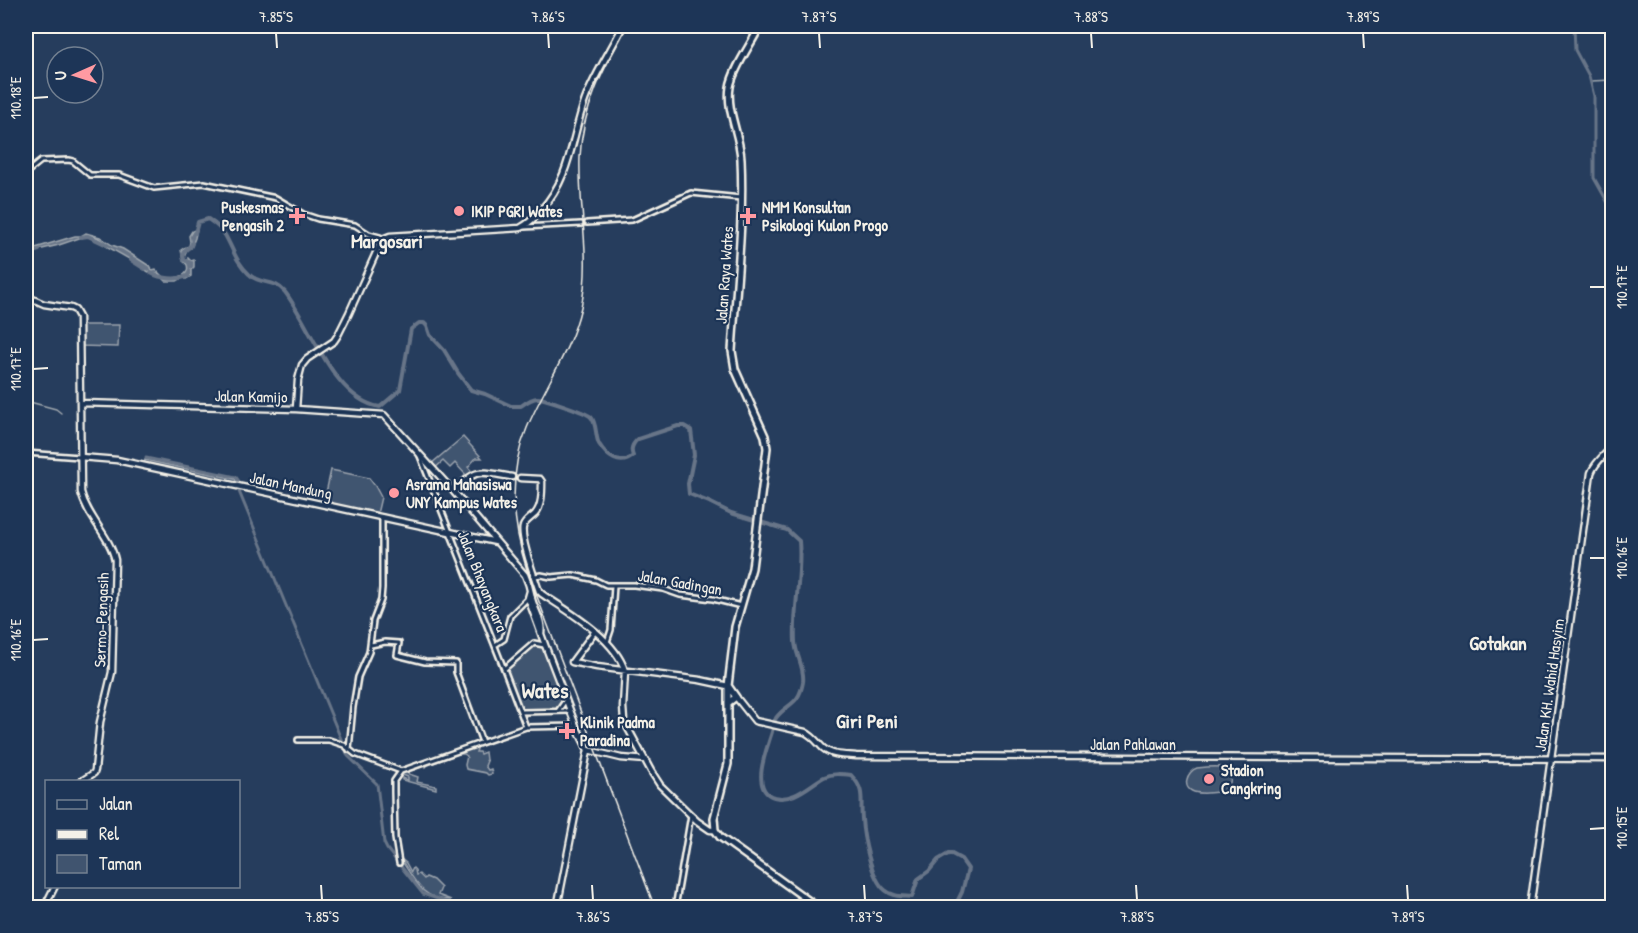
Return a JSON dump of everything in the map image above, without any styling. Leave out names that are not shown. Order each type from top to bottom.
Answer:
[{"type":"highway","name":"Jalan Raya Wates","points":[[715,830],[714,818],[728,764],[728,686],[735,627],[751,575],[766,458],[766,441],[732,357],[742,198],[741,156],[730,102],[730,85],[760,26]]},
{"type":"highway","name":"Jalan Pahlawan","points":[[728,686],[736,697]]},
{"type":"highway","points":[[728,704],[736,697]]},
{"type":"highway","points":[[715,830],[724,841],[819,908]]},
{"type":"main road","points":[[296,409],[302,365],[334,341],[338,335],[384,240],[390,236],[528,226],[552,197],[563,176],[585,100],[623,26]]},
{"type":"main road","name":"Sermo-Pengasih","points":[[26,296],[45,304],[71,308],[77,314],[82,497],[115,560],[112,672],[100,722],[95,771],[82,780]]},
{"type":"main road","name":"Jalan Kamijo","points":[[81,403],[296,409],[382,414]]},
{"type":"main road","name":"Jalan Bhayangkara","points":[[382,414],[418,452]]},
{"type":"main road","name":"Jalan KH. Wahid Hasyim","points":[[1530,908],[1593,467],[1612,447]]},
{"type":"main road","points":[[418,452],[525,575],[542,625],[541,634]]},
{"type":"main road","name":"Jalan Mandung","points":[[80,458],[117,460],[496,542]]},
{"type":"main road","points":[[454,492],[475,473],[512,477]]},
{"type":"main road","points":[[520,478],[540,479],[543,482],[538,510],[525,523],[522,531],[542,594],[607,642],[624,666],[623,717],[656,780],[691,815],[708,829],[715,830]]},
{"type":"main road","points":[[530,586],[528,598],[587,752],[557,908]]},
{"type":"main road","points":[[595,632],[572,663],[728,686]]},
{"type":"main road","name":"Jalan Pahlawan","points":[[736,697],[752,718],[759,722],[809,733],[830,753],[856,756],[1612,759]]},
{"type":"main road","points":[[587,752],[646,760]]},
{"type":"main road","points":[[44,908],[54,888]]},
{"type":"street","points":[[26,173],[39,162],[69,160],[90,175],[118,176],[154,188],[209,184],[276,198],[303,214],[355,225],[384,240]]},
{"type":"street","points":[[587,224],[629,221],[691,193],[742,198]]},
{"type":"street","points":[[528,226],[581,224]]},
{"type":"street","name":"Jalan Bhayangkara","points":[[418,452],[526,727]]},
{"type":"street","points":[[26,453],[80,458]]},
{"type":"street","points":[[428,476],[435,470]]},
{"type":"street","points":[[349,750],[358,677],[368,657],[373,621],[381,600],[382,518]]},
{"type":"street","name":"Jalan Gadingan","points":[[535,576],[573,575],[591,578],[606,585],[634,585],[663,589],[680,595],[713,599],[741,606]]},
{"type":"street","points":[[607,642],[611,630],[614,586]]},
{"type":"street","points":[[495,645],[504,639],[510,616],[528,598]]},
{"type":"street","points":[[504,669],[541,634]]},
{"type":"street","points":[[371,645],[385,642],[399,643],[397,655],[425,662],[456,663],[456,672],[482,742]]},
{"type":"street","points":[[534,643],[545,645]]},
{"type":"street","points":[[558,711],[566,699]]},
{"type":"street","points":[[521,712],[571,711]]},
{"type":"street","points":[[399,863],[393,799],[394,781],[401,771],[526,727],[576,726]]},
{"type":"street","points":[[298,740],[327,740],[401,771]]},
{"type":"street","points":[[675,908],[691,815]]},
{"type":"green space","points":[[80,325],[119,325],[118,347],[80,346]]},
{"type":"green space","points":[[463,437],[482,458],[476,458],[468,467],[473,473],[467,476],[455,463],[450,468],[443,461],[434,469],[431,464]]},
{"type":"green space","points":[[145,460],[235,479],[238,485],[144,465]]},
{"type":"green space","points":[[331,470],[369,478],[381,497],[377,514],[324,502]]},
{"type":"green space","points":[[534,644],[544,647],[565,699],[558,710],[521,710],[507,672],[508,668]]},
{"type":"green space","points":[[479,743],[476,752],[480,754],[485,752],[487,761],[485,766],[488,770],[491,769],[492,774],[466,769],[467,756],[458,754],[425,768],[424,766],[406,773],[418,777],[417,782],[436,786],[436,789],[402,780],[402,778],[408,780],[408,777],[400,774],[401,771]]},
{"type":"green space","name":"Stadion Cangkring","points":[[1221,767],[1226,769],[1230,777],[1229,785],[1223,791],[1200,793],[1190,790],[1187,783],[1188,776],[1197,768]]},
{"type":"green space","points":[[400,858],[411,872],[413,868],[416,875],[419,874],[424,879],[426,877],[433,880],[441,888],[438,895],[451,900],[433,897],[426,893]]},
{"type":"shaded area","points":[[197,229],[191,248],[189,247],[184,257],[186,263],[188,258],[191,261],[194,260],[191,276],[177,281],[166,281],[159,274],[151,273],[91,235],[26,254],[26,251],[86,233],[100,237],[123,249],[151,267],[152,271],[156,270],[164,278],[175,278],[186,273],[187,265],[183,261],[181,250],[189,246],[189,236]]},
{"type":"waterway","points":[[1574,26],[1575,50],[1589,76],[1594,96],[1594,178],[1612,210]]},
{"type":"waterway","points":[[1591,81],[1612,80]]},
{"type":"waterway","points":[[195,233],[198,222],[208,219],[223,232],[238,260],[249,274],[257,280],[272,283],[281,288],[295,306],[337,377],[349,391],[364,401],[380,407],[400,390],[411,329],[419,323],[424,323],[430,335],[444,350],[471,390],[511,406],[521,406],[538,398],[588,415],[594,423],[599,444],[614,459],[623,461],[633,456],[632,447],[638,439],[678,426],[691,430],[694,455],[688,484],[689,494],[731,513],[787,530],[799,541],[795,642],[803,672],[803,682],[799,696],[775,720],[763,760],[761,779],[763,787],[767,793],[781,798],[795,795],[827,776],[851,775],[861,791],[866,846],[880,884],[891,894],[912,897],[918,879],[938,860],[950,853],[961,859],[968,869],[962,892],[954,908]]},
{"type":"waterway","points":[[81,237],[88,236],[107,245]]},
{"type":"waterway","points":[[191,263],[184,260],[183,254],[192,243]]},
{"type":"waterway","points":[[26,254],[39,250]]},
{"type":"waterway","points":[[131,260],[145,269]]},
{"type":"waterway","points":[[151,273],[169,278],[188,276]]},
{"type":"waterway","points":[[26,401],[56,409],[61,413]]},
{"type":"waterway","points":[[146,458],[236,477],[241,484]]},
{"type":"waterway","points":[[243,484],[321,502]]},
{"type":"waterway","points":[[238,489],[348,756],[377,784],[384,843],[387,849],[423,894],[464,908]]},
{"type":"railway","points":[[627,26],[596,89],[582,139],[580,176],[585,270],[581,307],[571,339],[534,413],[521,445],[514,499],[518,535],[527,570],[655,908]]},
{"type":"place","name":"IKIP PGRI Wates","points":[[459,211]]},
{"type":"place","name":"Puskesmas Pengasih 2","points":[[297,216]]},
{"type":"place","name":"NMM Konsultan Psikologi Kulon Progo","points":[[748,216]]},
{"type":"place","name":"Asrama Mahasiswa UNY Kampus Wates","points":[[394,493]]},
{"type":"place","name":"Klinik Padma Paradina","points":[[567,731]]},
{"type":"place","name":"Stadion Cangkring","points":[[1209,779]]},
{"type":"district","name":"Margosari","points":[[387,240]]},
{"type":"district","name":"Gotakan","points":[[1498,642]]},
{"type":"district","name":"Wates","points":[[545,690]]},
{"type":"district","name":"Giri Peni","points":[[867,720]]}]
